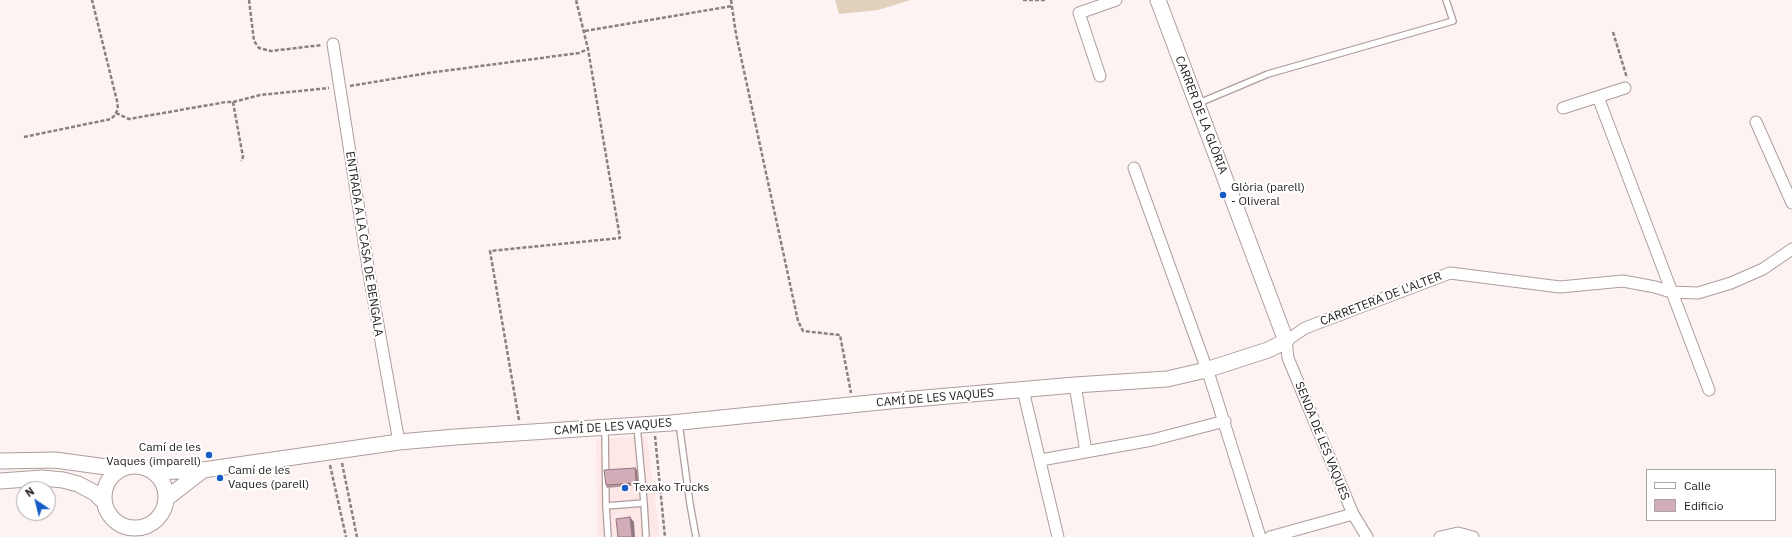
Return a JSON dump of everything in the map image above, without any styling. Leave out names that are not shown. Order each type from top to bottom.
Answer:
[{"type":"street","points":[[1100,76],[1085,7],[1116,0]]},
{"type":"street","name":"CARRER DE LA GLÒRIA","points":[[1158,0],[1286,341]]},
{"type":"street","name":"ENTRADA A LA CASA DE BENGALA","points":[[333,44],[384,364],[398,442]]},
{"type":"street","points":[[1563,108],[1625,88]]},
{"type":"street","points":[[1598,97],[1709,390]]},
{"type":"street","points":[[1756,122],[1792,203]]},
{"type":"street","points":[[1134,168],[1225,421],[1260,537]]},
{"type":"street","name":"CARRETERA DE L'ALTER","points":[[1286,341],[1304,328],[1450,273],[1560,287],[1623,282],[1655,287],[1671,292],[1698,293],[1730,283],[1763,269],[1792,249]]},
{"type":"street","name":"CAMÍ DE LES VAQUES","points":[[154,472],[203,470],[398,442],[637,426],[1075,385],[1167,379],[1206,370],[1268,350],[1286,341]]},
{"type":"street","name":"SENDA DE LES VAQUES","points":[[1286,341],[1288,358],[1352,514],[1367,537]]},
{"type":"street","points":[[1075,385],[1086,452]]},
{"type":"street","points":[[1023,390],[1041,460],[1058,537]]},
{"type":"street","points":[[1041,460],[1152,440],[1225,421]]},
{"type":"street","points":[[0,461],[55,460],[121,469]]},
{"type":"street","points":[[132,466],[144,467],[154,472],[161,479],[166,488],[167,498],[163,513],[158,519],[148,526],[126,532],[113,521],[106,510],[104,501],[106,486],[112,476],[121,469],[132,466]]},
{"type":"street","name":"CAMÍ DE LES VAQUES","points":[[167,498],[203,470]]},
{"type":"street","points":[[0,481],[42,478],[63,480],[78,484],[95,493],[104,501]]},
{"type":"street","points":[[1270,537],[1352,514]]},
{"type":"street","points":[[155,537],[158,519]]},
{"type":"street","points":[[1440,537],[1458,533],[1473,537]]},
{"type":"lane","points":[[1197,104],[1268,74],[1453,21],[1446,0]]},
{"type":"lane","points":[[679,422],[696,537]]},
{"type":"lane","points":[[637,426],[646,537]]},
{"type":"lane","points":[[605,428],[608,537]]},
{"type":"lane","points":[[606,506],[644,503]]},
{"type":"path","points":[[24,137],[111,119],[118,109],[92,0]]},
{"type":"path","points":[[249,0],[254,41],[258,48],[271,51],[333,44]]},
{"type":"path","points":[[522,433],[490,251],[620,238],[588,49],[576,0]]},
{"type":"path","points":[[731,0],[798,321],[804,331],[840,335],[853,405]]},
{"type":"path","points":[[1023,0],[1045,0]]},
{"type":"path","points":[[584,32],[732,6]]},
{"type":"path","points":[[1613,32],[1629,86],[1625,88]]},
{"type":"path","points":[[116,113],[129,119],[233,102],[260,95],[340,88],[428,73],[579,53],[588,49]]},
{"type":"path","points":[[233,102],[243,156],[241,161]]},
{"type":"path","points":[[654,424],[665,537]]},
{"type":"path","points":[[340,450],[357,537]]},
{"type":"path","points":[[329,460],[346,537]]},
{"type":"shaded area","points":[[835,0],[911,0],[878,10],[839,14]]},
{"type":"shaded area","name":"Texako Trucks","points":[[647,436],[660,537],[597,537],[596,439]]},
{"type":"building","points":[[635,468],[636,483],[606,485],[604,470]]},
{"type":"building","points":[[630,517],[632,537],[618,537],[616,519]]},
{"type":"place","name":"Glòria (parell) - Oliveral","points":[[1223,195]]},
{"type":"place","name":"Camí de les Vaques (imparell)","points":[[209,455]]},
{"type":"place","name":"Camí de les Vaques (parell)","points":[[220,478]]},
{"type":"place","name":"Texako Trucks","points":[[625,488]]}]
